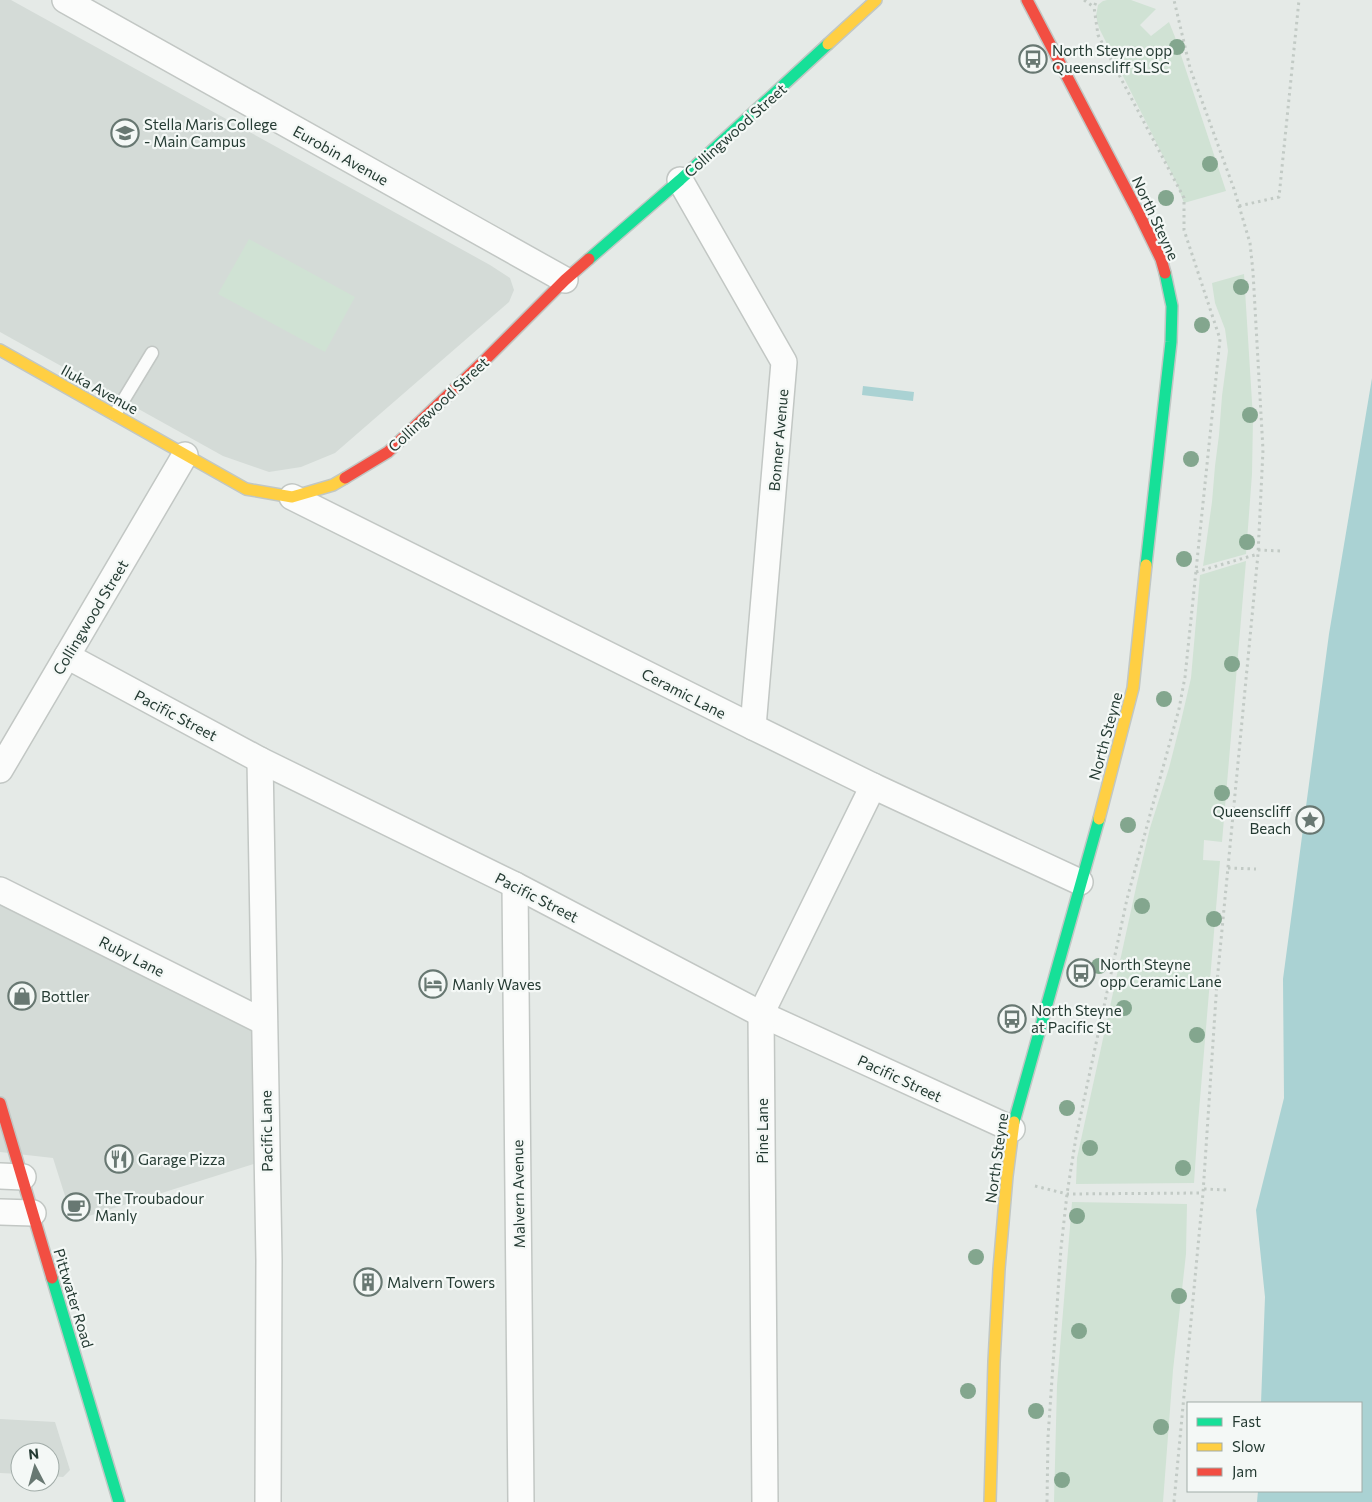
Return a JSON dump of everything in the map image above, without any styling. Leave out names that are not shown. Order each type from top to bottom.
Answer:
[{"type":"main road","name":"Collingwood Street","points":[[185,455],[246,489],[292,496],[333,485],[388,452],[487,358],[565,280],[680,180],[876,0]]},
{"type":"main road","name":"North Steyne","points":[[990,1502],[992,1373],[1006,1181],[1012,1129],[1105,796],[1133,688],[1170,342],[1172,306],[1168,282],[1161,259],[1027,0]]},
{"type":"main road","name":"Iluka Avenue","points":[[0,350],[90,402],[116,414],[185,455]]},
{"type":"main road","name":"Pittwater Road","points":[[0,1102],[12,1177],[33,1212],[119,1502]]},
{"type":"street","name":"Eurobin Avenue","points":[[65,0],[565,280]]},
{"type":"street","name":"Bonner Avenue","points":[[680,180],[784,362],[753,727]]},
{"type":"street","name":"Collingwood Street","points":[[0,770],[185,455]]},
{"type":"street","name":"Ceramic Lane","points":[[292,496],[873,786],[1080,882]]},
{"type":"street","name":"Pacific Street","points":[[67,656],[260,760],[515,885],[761,1014],[1012,1129]]},
{"type":"street","name":"Pacific Lane","points":[[260,760],[269,1260],[268,1502]]},
{"type":"street","name":"Pine Lane","points":[[765,1502],[761,1014],[873,786]]},
{"type":"street","name":"Malvern Avenue","points":[[515,885],[522,1502]]},
{"type":"street","name":"Ruby Lane","points":[[0,890],[264,1022]]},
{"type":"street","points":[[0,1212],[33,1212]]},
{"type":"lane","points":[[116,414],[152,353]]},
{"type":"path","points":[[1084,0],[1094,7],[1098,0]]},
{"type":"path","points":[[1174,0],[1190,68],[1234,189],[1250,243],[1254,272],[1263,450],[1258,552],[1217,982],[1203,1191],[1174,1502]]},
{"type":"path","points":[[1239,206],[1279,197],[1299,0]]},
{"type":"path","points":[[1196,572],[1258,552],[1282,551]]},
{"type":"path","points":[[1228,868],[1256,869]]},
{"type":"path","points":[[1033,1186],[1067,1194],[1228,1190]]},
{"type":"shaded area","name":"Stella Maris College - Main Campus","points":[[0,0],[11,0],[490,265],[510,278],[514,290],[509,302],[335,453],[301,467],[269,472],[223,456],[0,332]]},
{"type":"shaded area","points":[[0,901],[253,1024],[257,1163],[73,1221],[53,1158],[0,1152]]},
{"type":"shaded area","points":[[0,1419],[55,1422],[70,1470],[63,1477],[60,1477],[60,1442],[10,1442],[10,1474],[0,1473]]},
{"type":"green space","points":[[1107,0],[1131,0],[1156,9],[1140,25],[1151,36],[1169,22],[1226,191],[1184,203],[1177,184],[1099,28],[1096,16],[1098,5]]},
{"type":"green space","points":[[249,239],[355,297],[325,352],[218,294]]},
{"type":"green space","points":[[1244,274],[1253,418],[1252,474],[1246,554],[1203,566],[1212,502],[1228,351],[1225,329],[1215,303],[1212,283]]},
{"type":"green space","points":[[1246,561],[1222,842],[1204,840],[1203,860],[1220,861],[1194,1183],[1076,1184],[1077,1158],[1137,883],[1150,828],[1169,768],[1191,678],[1200,575]]},
{"type":"green space","points":[[1072,1202],[1187,1204],[1186,1254],[1173,1370],[1163,1502],[1054,1502],[1057,1385]]},
{"type":"water","points":[[1372,378],[1372,1502],[1257,1502],[1258,1492],[1362,1492],[1362,1402],[1261,1402],[1265,1297],[1256,1210],[1284,1098],[1283,979],[1329,634]]},
{"type":"water","points":[[863,386],[914,392],[913,401],[862,395]]},
{"type":"traffic: fast","points":[[589,259],[680,180],[828,44]]},
{"type":"traffic: fast","points":[[1146,565],[1171,342],[1172,306],[1165,273]]},
{"type":"traffic: fast","points":[[1014,1122],[1099,819]]},
{"type":"traffic: fast","points":[[52,1278],[119,1502]]},
{"type":"traffic: slow","points":[[828,44],[876,0]]},
{"type":"traffic: slow","points":[[0,350],[246,489],[292,497],[333,485],[345,478]]},
{"type":"traffic: slow","points":[[1099,819],[1133,688],[1146,565]]},
{"type":"traffic: slow","points":[[990,1502],[999,1269],[1014,1122]]},
{"type":"traffic: jam","points":[[1027,0],[1139,214],[1161,259],[1165,273]]},
{"type":"traffic: jam","points":[[345,478],[388,452],[589,259]]},
{"type":"traffic: jam","points":[[0,1103],[52,1278]]},
{"type":"place","name":"North Steyne opp Queenscliff SLSC","points":[[1033,59]]},
{"type":"place","name":"Stella Maris College - Main Campus","points":[[125,133]]},
{"type":"place","name":"Queenscliff Beach","points":[[1310,820]]},
{"type":"place","name":"North Steyne opp Ceramic Lane","points":[[1081,973]]},
{"type":"place","name":"Manly Waves","points":[[433,984]]},
{"type":"place","name":"Bottler","points":[[22,996]]},
{"type":"place","name":"North Steyne at Pacific St","points":[[1012,1019]]},
{"type":"place","name":"Garage Pizza","points":[[119,1159]]},
{"type":"place","name":"The Troubadour Manly","points":[[76,1207]]},
{"type":"place","name":"Malvern Towers","points":[[368,1282]]}]
